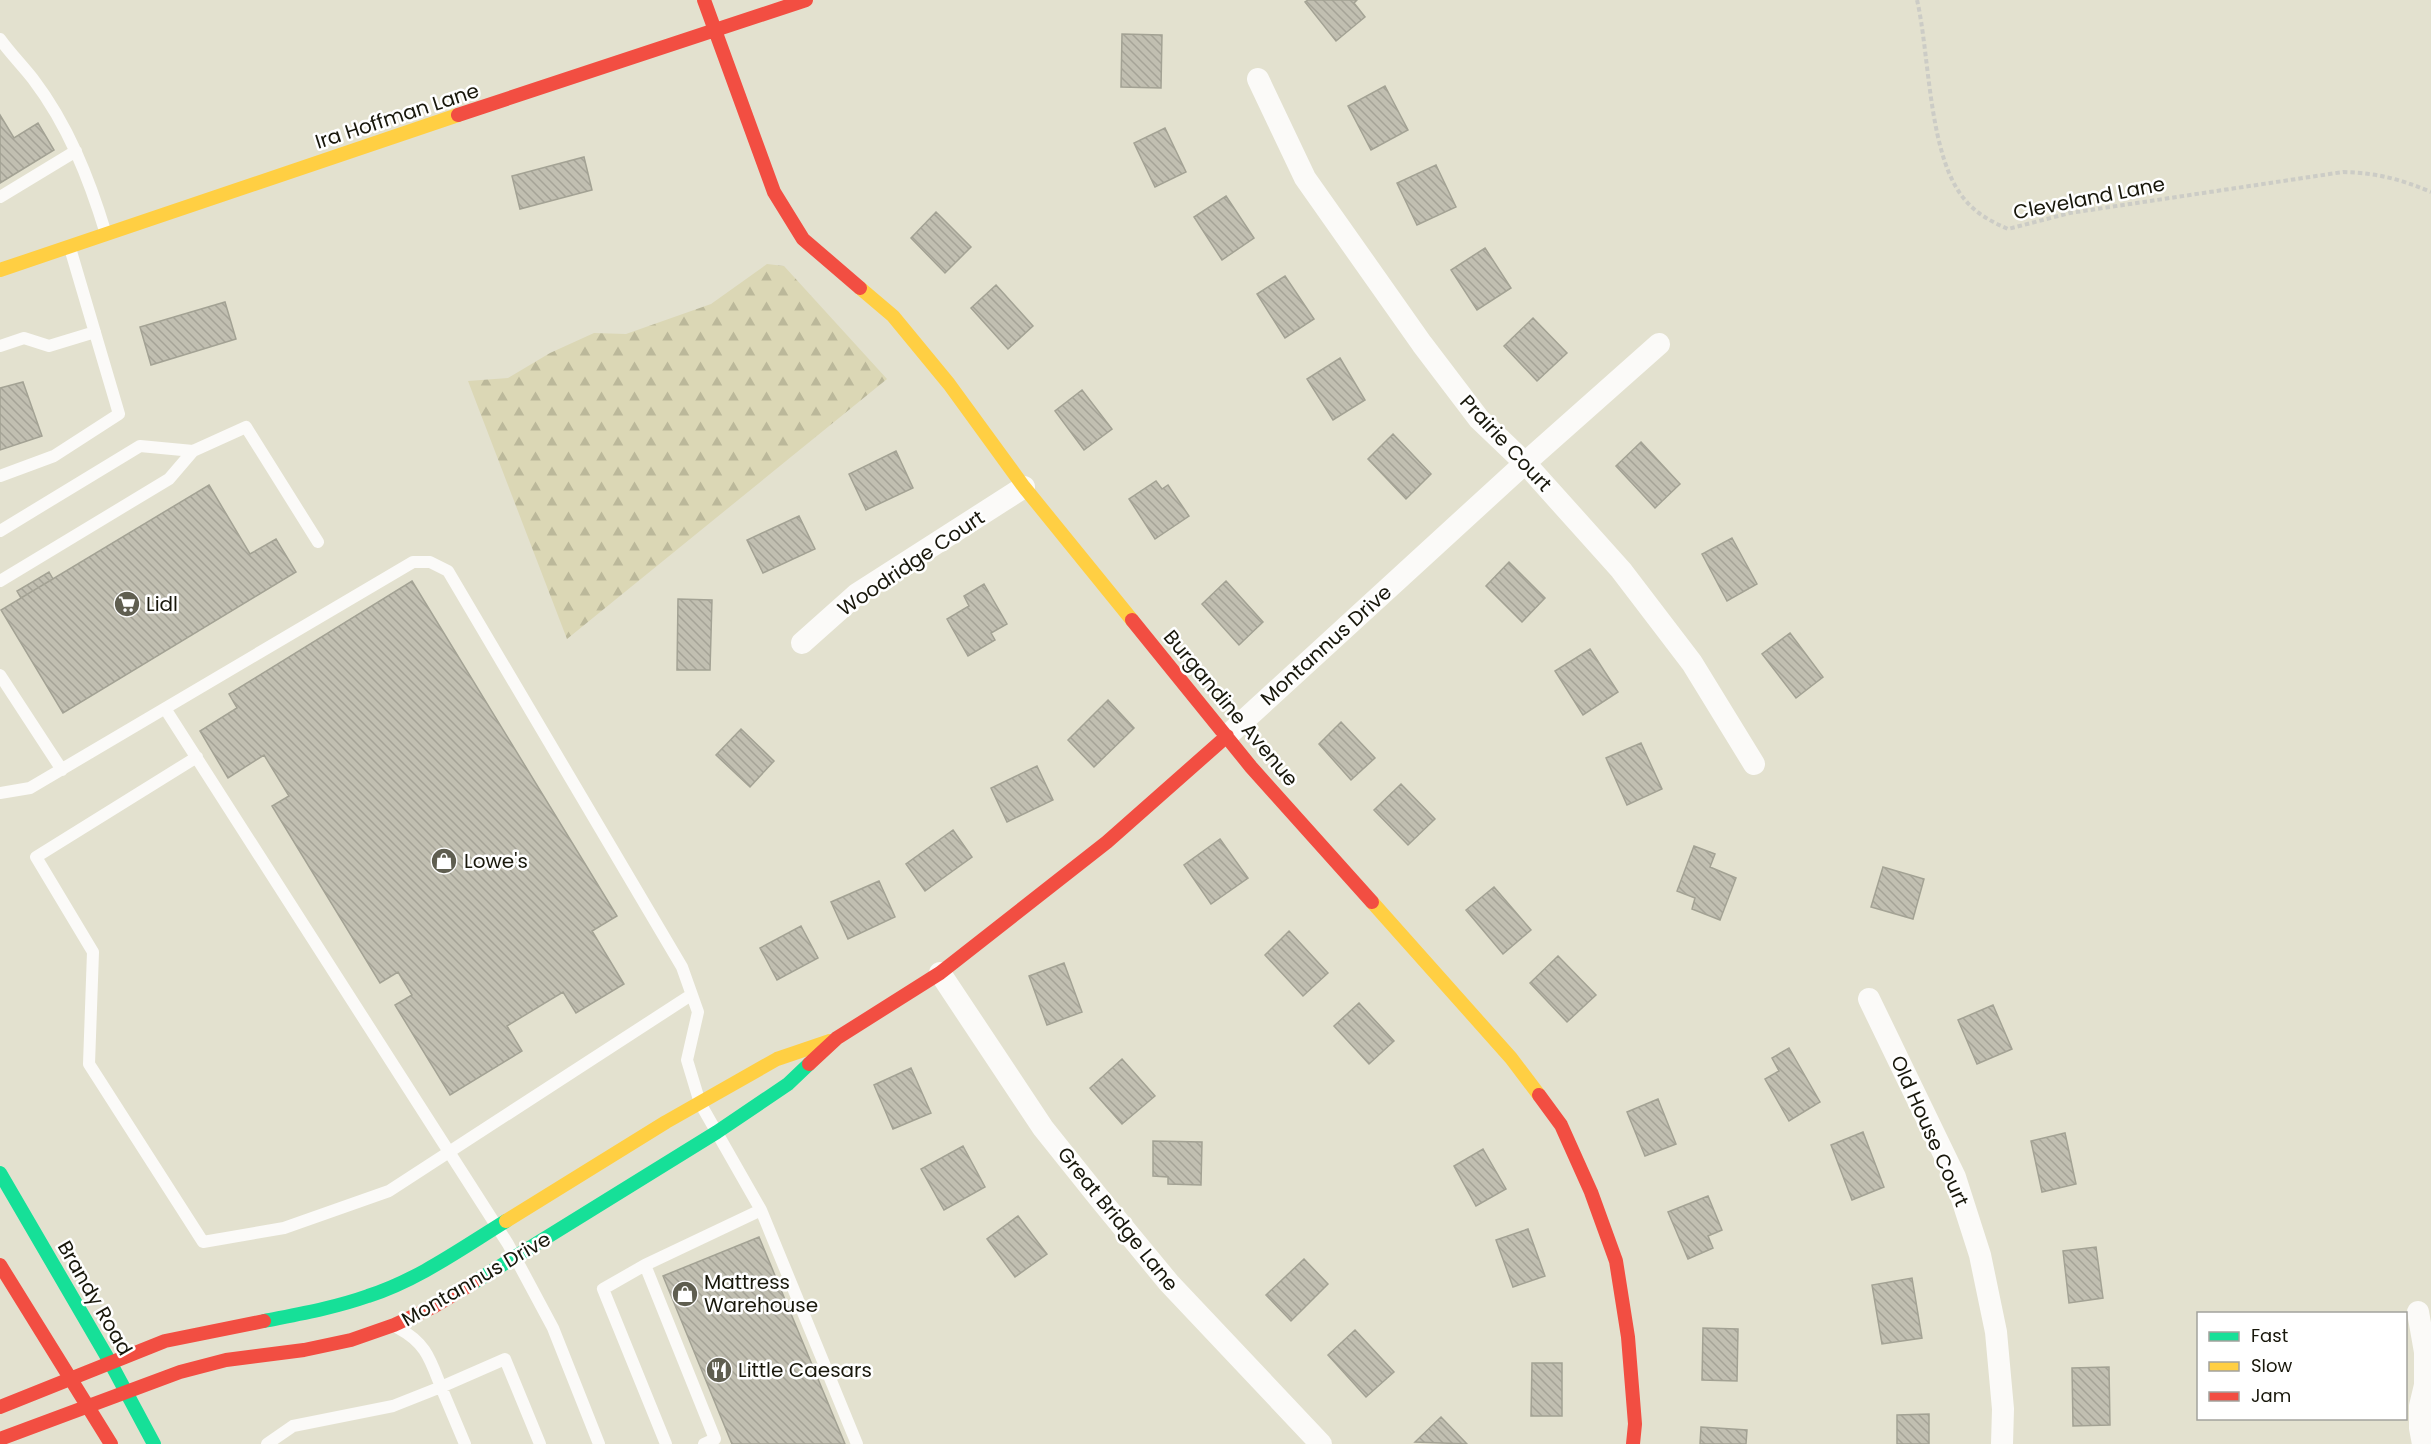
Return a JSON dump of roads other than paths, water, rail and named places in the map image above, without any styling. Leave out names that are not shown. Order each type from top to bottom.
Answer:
[{"type":"street","name":"Burgandine Avenue","points":[[705,0],[714,31],[735,81],[774,192],[803,239],[893,316],[949,384],[1024,487],[1259,776],[1511,1058],[1561,1125],[1591,1192],[1616,1261],[1628,1337],[1635,1424],[1633,1444]]},
{"type":"street","name":"Ira Hoffman Lane","points":[[0,270],[806,0]]},
{"type":"street","name":"Prairie Court","points":[[1258,79],[1312,188],[1422,344],[1479,419],[1526,463],[1621,570],[1692,663],[1754,764]]},
{"type":"street","name":"Montannus Drive","points":[[0,1439],[207,1364],[326,1346],[394,1325],[433,1307],[516,1258],[717,1132],[788,1084],[837,1038],[940,973],[1107,843],[1659,344]]},
{"type":"street","name":"Woodridge Court","points":[[802,643],[857,594],[1024,487]]},
{"type":"street","name":"Great Bridge Lane","points":[[940,973],[1043,1128],[1078,1172],[1169,1283],[1321,1444]]},
{"type":"street","name":"Old House Court","points":[[1869,999],[1955,1177],[1980,1255],[1996,1332],[2003,1409],[2002,1444]]},
{"type":"street","name":"Montannus Drive","points":[[0,1407],[147,1347],[178,1338],[299,1314],[369,1296],[422,1272],[700,1103],[777,1059],[837,1038]]},
{"type":"street","name":"Brandy Road","points":[[0,1173],[110,1362],[154,1444]]},
{"type":"street","points":[[0,1265],[111,1444]]},
{"type":"street","points":[[2418,1312],[2425,1352],[2425,1385],[2420,1406],[2423,1444]]},
{"type":"lane","points":[[0,39],[33,80],[62,124],[92,187],[106,235]]},
{"type":"lane","points":[[0,197],[76,151]]},
{"type":"lane","points":[[0,476],[54,456],[119,414],[70,247]]},
{"type":"lane","points":[[0,346],[24,338],[49,346],[95,332]]},
{"type":"lane","points":[[0,580],[169,479],[193,451],[246,427],[318,542]]},
{"type":"lane","points":[[0,531],[140,446],[193,451]]},
{"type":"lane","points":[[0,793],[30,789],[413,562],[430,562],[448,571],[682,967],[698,1012],[687,1060],[700,1103],[761,1210],[857,1444]]},
{"type":"lane","points":[[0,675],[62,770]]},
{"type":"lane","points":[[166,710],[516,1258],[553,1328],[599,1444]]},
{"type":"lane","points":[[197,757],[36,857],[93,952],[90,1064],[203,1242],[284,1228],[389,1191],[692,994]]},
{"type":"lane","points":[[666,1444],[603,1289],[645,1265],[761,1210]]},
{"type":"lane","points":[[645,1265],[712,1442]]},
{"type":"lane","points":[[394,1325],[411,1335],[424,1348],[465,1444]]},
{"type":"lane","points":[[267,1444],[293,1426],[393,1406],[505,1359],[540,1444]]},
{"type":"place","name":"Lidl","points":[[127,604]]},
{"type":"place","name":"Lowe's","points":[[444,861]]},
{"type":"place","name":"Mattress Warehouse","points":[[685,1294]]},
{"type":"place","name":"Little Caesars","points":[[719,1370]]}]
